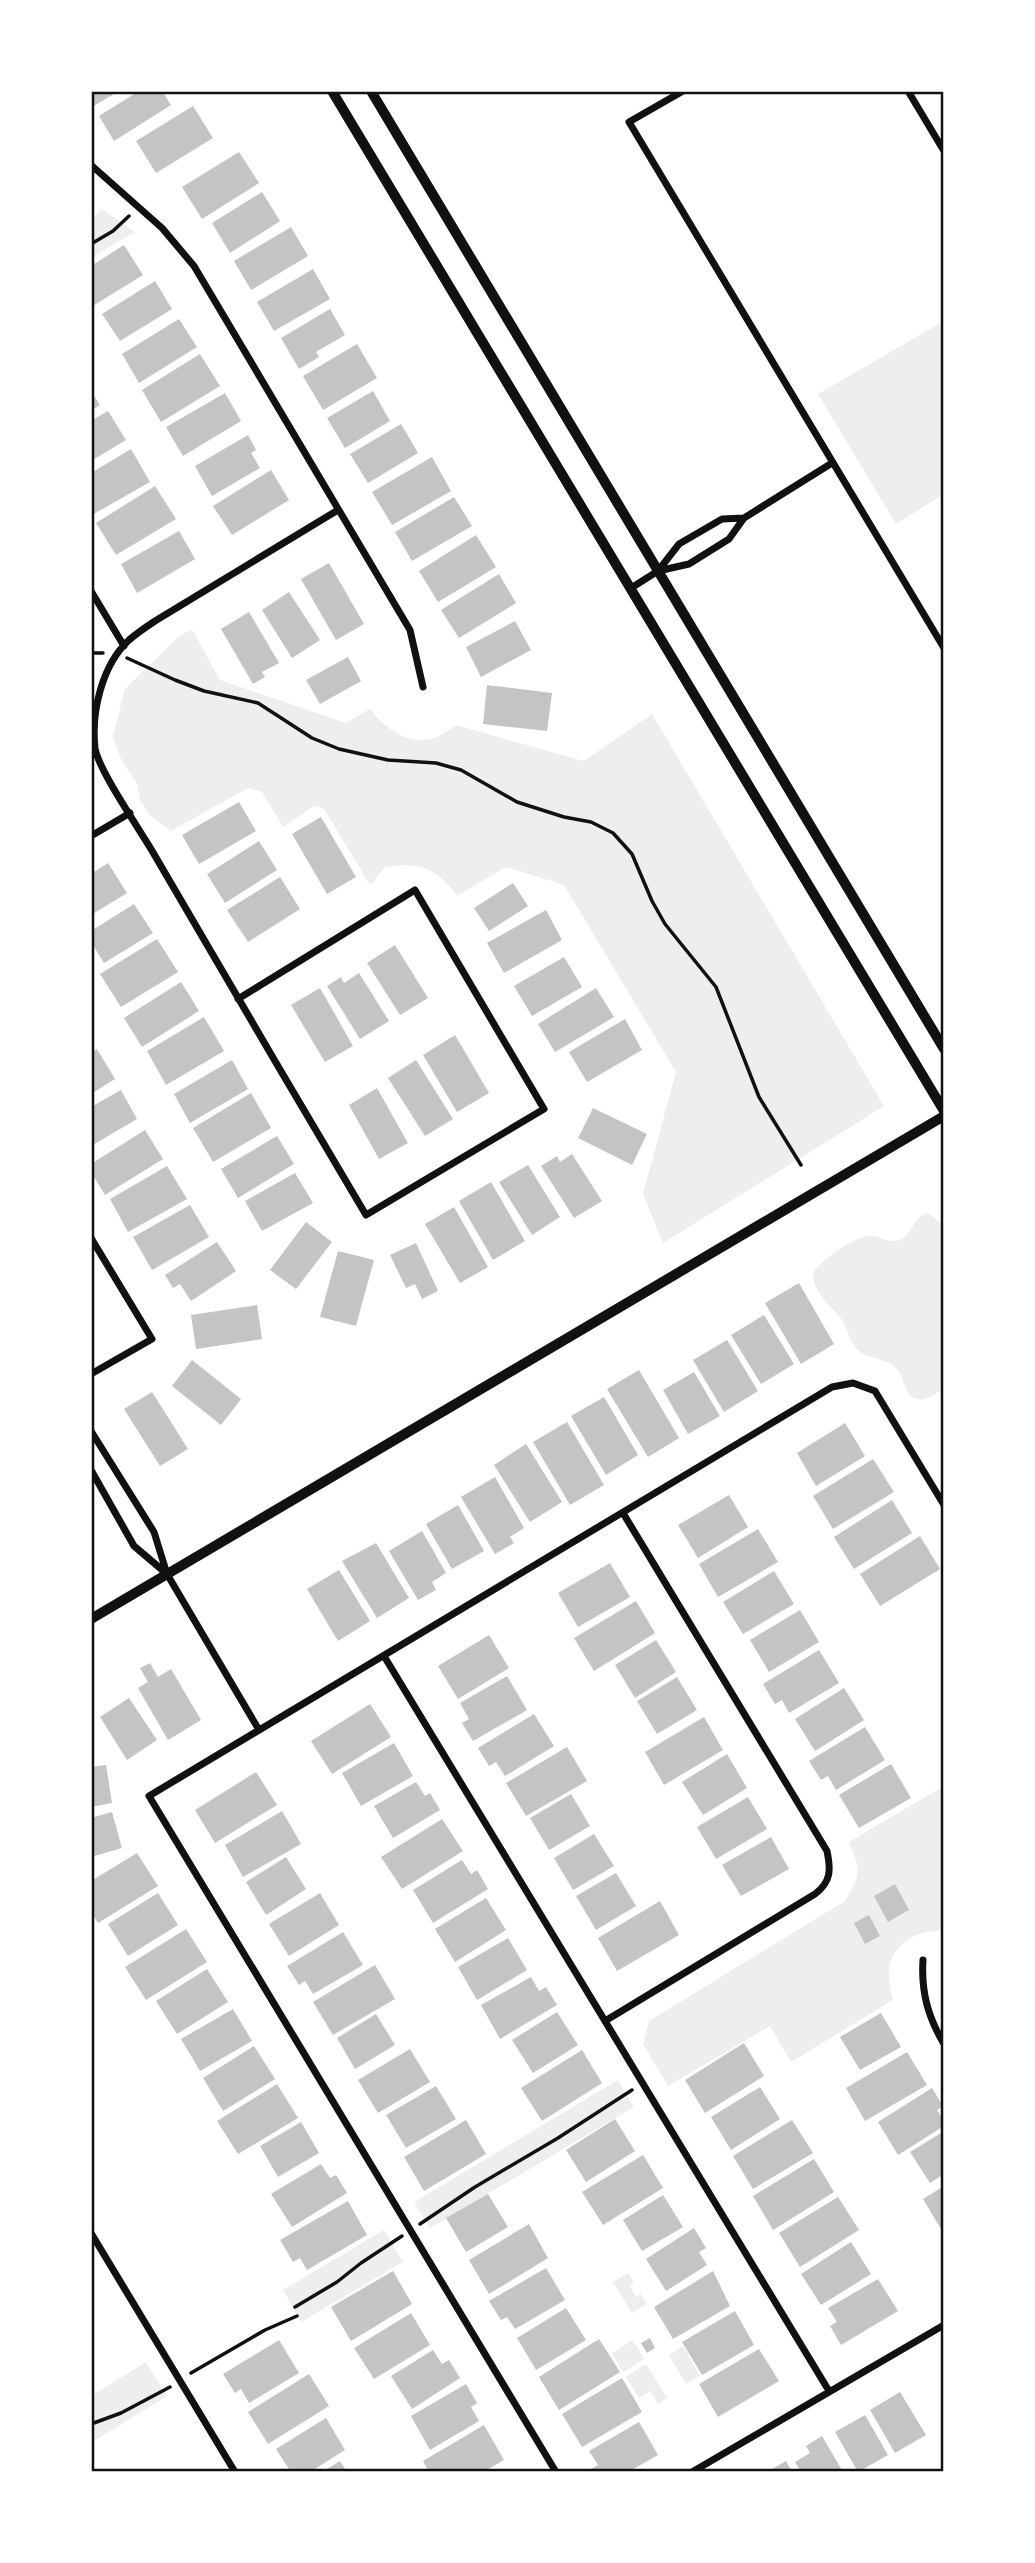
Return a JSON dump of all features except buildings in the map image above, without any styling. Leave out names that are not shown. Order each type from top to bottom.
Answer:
[{"type":"main road","points":[[332,91],[944,1114]]},
{"type":"main road","points":[[371,91],[944,1049]]},
{"type":"street","points":[[682,91],[629,122],[944,648]]},
{"type":"street","points":[[908,91],[944,150]]},
{"type":"street","points":[[91,165],[162,228],[194,266],[410,630],[423,687]]},
{"type":"street","points":[[657,571],[689,564],[729,539],[744,518],[832,463]]},
{"type":"street","points":[[237,999],[415,890],[544,1109],[366,1215],[237,999],[100,764],[95,736],[101,690],[117,653],[155,621],[338,510]]},
{"type":"street","points":[[631,588],[657,571],[679,544],[722,519],[744,518]]},
{"type":"street","points":[[91,591],[124,646]]},
{"type":"street","points":[[91,836],[130,813]]},
{"type":"street","points":[[91,1619],[944,1114]]},
{"type":"street","points":[[91,1238],[152,1339],[91,1374]]},
{"type":"street","points":[[556,2472],[149,1796],[832,1387],[853,1382],[875,1391],[944,1505]]},
{"type":"street","points":[[91,1431],[154,1532],[167,1574],[259,1730]]},
{"type":"street","points":[[91,1470],[134,1546],[167,1574]]},
{"type":"street","points":[[605,2021],[815,1894],[830,1877],[827,1851],[624,1513]]},
{"type":"street","points":[[384,1656],[829,2391]]},
{"type":"street","points":[[923,1960],[925,2003],[933,2026],[944,2044]]},
{"type":"street","points":[[91,2233],[234,2472]]},
{"type":"street","points":[[692,2472],[944,2325]]},
{"type":"path","points":[[91,244],[113,231],[139,207]]},
{"type":"path","points":[[91,653],[117,653],[175,681],[204,691],[258,703],[312,738],[339,749],[388,760],[436,763],[461,770],[517,802],[590,822],[613,833],[632,854],[665,924],[716,987],[748,1073],[801,1165]]},
{"type":"path","points":[[295,2307],[337,2282],[475,2187],[643,2083]]},
{"type":"path","points":[[91,2424],[154,2397],[255,2336],[297,2316]]},
{"type":"shaded area","points":[[102,209],[135,232],[91,258],[91,221]]},
{"type":"shaded area","points":[[944,321],[944,494],[896,524],[818,394]]},
{"type":"shaded area","points":[[192,629],[220,680],[346,723],[370,709],[391,729],[417,740],[437,737],[456,725],[584,761],[652,714],[884,1106],[663,1243],[643,1194],[676,1072],[564,885],[506,867],[457,896],[434,873],[408,865],[385,867],[370,885],[324,809],[314,806],[283,827],[262,792],[248,788],[171,831],[150,816],[140,800],[137,784],[120,757],[113,736],[125,689],[178,637]]},
{"type":"shaded area","points":[[928,1213],[944,1226],[944,1388],[930,1397],[918,1399],[908,1393],[895,1367],[863,1354],[855,1347],[840,1317],[818,1291],[813,1275],[824,1260],[839,1249],[869,1236],[897,1241],[909,1232],[919,1217]]},
{"type":"shaded area","points":[[944,1786],[944,1931],[915,1936],[900,1946],[891,1962],[889,1975],[893,2000],[791,2062],[770,2026],[668,2086],[643,2044],[649,2021],[845,1901],[858,1873],[849,1842]]},
{"type":"shaded area","points":[[618,2080],[634,2107],[430,2228],[414,2202]]},
{"type":"shaded area","points":[[384,2230],[403,2262],[301,2322],[283,2290]]},
{"type":"shaded area","points":[[628,2273],[634,2283],[629,2286],[636,2297],[641,2294],[647,2304],[632,2313],[613,2282]]},
{"type":"shaded area","points":[[633,2340],[644,2359],[623,2372],[612,2353]]},
{"type":"shaded area","points":[[683,2346],[700,2376],[686,2384],[669,2355]]},
{"type":"shaded area","points":[[146,2362],[167,2396],[91,2443],[91,2396]]},
{"type":"shaded area","points":[[646,2364],[667,2398],[658,2404],[650,2391],[639,2398],[626,2377]]}]
